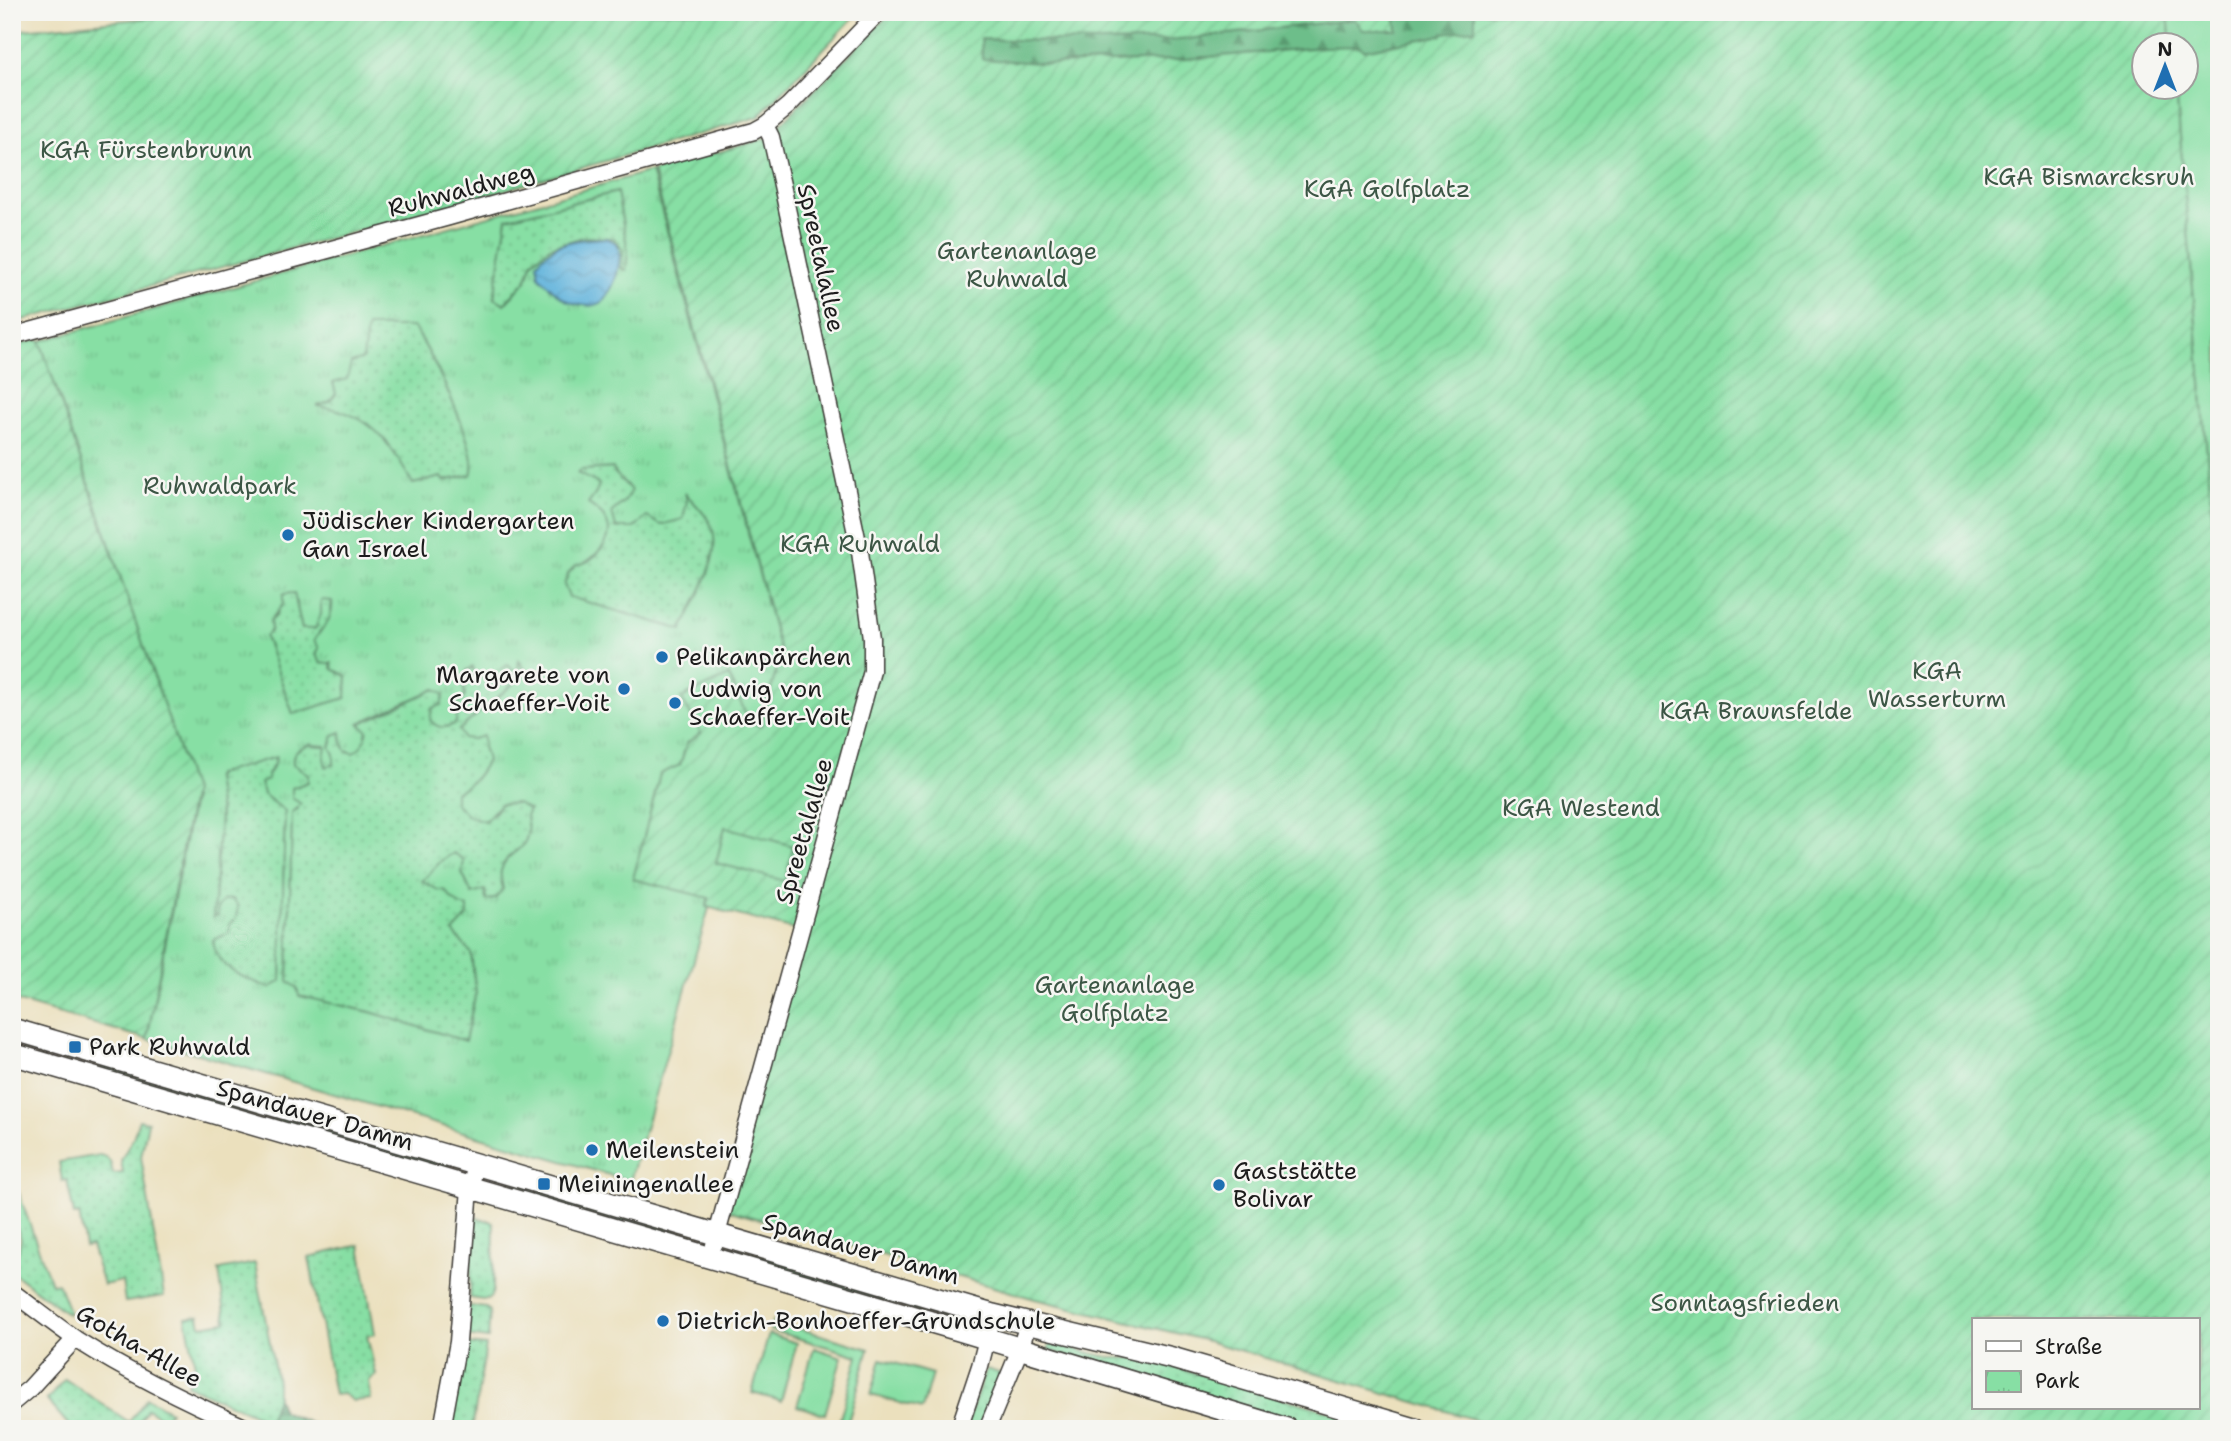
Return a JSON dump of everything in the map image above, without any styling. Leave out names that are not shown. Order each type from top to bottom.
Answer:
[{"type":"main road","name":"Spandauer Damm","points":[[12,1029],[993,1315],[1172,1358],[1415,1429]]},
{"type":"main road","name":"Spandauer Damm","points":[[12,1054],[1287,1429]]},
{"type":"street","name":"Ruhwaldweg","points":[[12,336],[754,131],[788,106],[879,12]]},
{"type":"street","name":"Spreetalallee","points":[[710,1258],[872,671],[872,638],[860,552],[782,184],[771,137],[765,125]]},
{"type":"street","points":[[442,1429],[458,1342],[470,1188],[476,1165]]},
{"type":"street","name":"Gotha-Allee","points":[[12,1292],[75,1339],[145,1380],[249,1429]]},
{"type":"street","points":[[959,1429],[993,1315]]},
{"type":"street","points":[[987,1429],[1028,1324]]},
{"type":"street","points":[[12,1403],[30,1388],[75,1339]]},
{"type":"green space","name":"KGA Fürstenbrunn","points":[[212,12],[859,12],[758,117],[428,212],[12,323],[12,31]]},
{"type":"green space","points":[[892,12],[1395,12],[1397,30],[1363,30],[1355,19],[1178,40],[1099,42],[981,39],[982,59],[1053,64],[1175,60],[1324,47],[1359,46],[1364,50],[1475,29],[1475,12],[2168,12],[2170,32],[2130,32],[2130,102],[2177,102],[2219,593],[2219,1429],[1507,1429],[1204,1340],[1035,1299],[724,1209],[799,931],[707,907],[709,898],[633,879],[660,774],[680,765],[687,743],[701,733],[681,698],[729,676],[749,721],[760,726],[781,655],[653,171],[767,138]]},
{"type":"green space","points":[[1395,12],[1475,12],[1476,29],[1364,50],[1324,47],[1175,60],[1053,64],[982,60],[981,39],[1099,42],[1178,40],[1355,19],[1397,30]]},
{"type":"green space","points":[[2168,12],[2219,12],[2219,593],[2177,102],[2200,102],[2200,32],[2170,32]]},
{"type":"green space","name":"Ruhwaldpark","points":[[651,171],[781,655],[760,727],[749,722],[729,676],[701,733],[687,743],[680,765],[709,908],[630,1181],[147,1039],[193,800],[40,341]],"holes":[[[617,192],[628,251],[626,270],[622,269],[623,250],[614,238],[583,237],[550,247],[533,261],[526,281],[505,304],[494,298],[507,218]],[[367,327],[413,327],[463,426],[472,463],[471,475],[444,481],[442,477],[413,484],[386,442],[365,422],[336,409],[317,406],[329,402],[336,394],[333,383],[347,379],[351,363],[363,359]],[[613,468],[631,490],[625,501],[612,512],[616,528],[634,528],[647,517],[661,525],[683,519],[687,501],[685,493],[707,518],[714,539],[711,566],[682,630],[569,597],[564,585],[569,572],[576,565],[594,556],[603,547],[609,534],[602,515],[588,504],[599,484],[577,473],[581,470]],[[294,593],[302,629],[315,629],[321,614],[321,600],[332,601],[330,618],[314,640],[319,648],[316,655],[321,663],[332,663],[333,669],[347,676],[346,698],[293,714],[265,636],[271,630],[270,621],[283,604],[283,594]],[[519,660],[525,670],[514,683],[459,730],[463,738],[483,736],[487,760],[474,779],[455,792],[455,803],[469,816],[485,821],[500,804],[517,803],[529,810],[526,816],[527,838],[504,863],[501,873],[503,889],[495,899],[486,900],[485,890],[472,894],[462,873],[464,860],[454,853],[442,860],[422,881],[438,890],[445,890],[455,902],[468,907],[468,916],[453,932],[471,953],[476,993],[465,1041],[370,1012],[299,996],[297,988],[288,981],[292,812],[301,804],[292,798],[292,788],[308,782],[308,774],[293,764],[295,753],[312,743],[326,746],[326,767],[334,764],[334,754],[330,747],[333,735],[341,732],[342,743],[346,750],[353,753],[361,746],[367,730],[359,723],[435,689],[444,695],[441,705],[432,708],[430,720],[436,725],[448,726],[456,723],[457,707],[465,696],[463,685],[467,682],[467,670],[473,667],[475,674],[485,677],[508,665],[514,671],[518,669]],[[276,757],[267,775],[268,780],[260,783],[263,794],[285,811],[281,981],[270,988],[234,972],[226,966],[215,950],[213,940],[229,933],[230,924],[236,919],[238,906],[232,899],[224,900],[217,908],[218,915],[213,917],[220,814],[215,777],[217,774]]]},
{"type":"green space","points":[[617,192],[628,251],[626,270],[622,270],[623,250],[550,247],[533,261],[526,281],[504,304],[494,297],[507,218]]},
{"type":"green space","points":[[367,327],[413,327],[419,335],[463,426],[472,463],[471,475],[443,481],[442,477],[413,484],[386,440],[315,406],[329,402],[336,394],[333,383],[351,363]]},
{"type":"green space","points":[[40,341],[193,791],[147,1039],[12,1000],[12,346]]},
{"type":"green space","points":[[613,468],[632,491],[612,512],[647,517],[684,492],[712,526],[715,538],[711,565],[682,630],[569,597],[564,585],[569,572],[576,565],[587,562],[596,555],[608,534],[608,527],[602,515],[588,504],[596,493],[587,478],[577,473],[581,470]]},
{"type":"green space","points":[[294,592],[302,629],[321,614],[321,600],[332,600],[329,622],[319,632],[333,669],[347,676],[346,698],[293,714],[265,636],[271,630],[270,621],[277,614],[283,594]]},
{"type":"green space","points":[[518,659],[525,670],[514,683],[459,730],[483,735],[483,747],[488,760],[474,779],[455,792],[455,802],[469,816],[494,813],[500,804],[517,802],[529,810],[526,816],[527,838],[504,863],[501,873],[503,889],[495,899],[486,900],[472,895],[462,873],[445,890],[468,907],[469,913],[476,993],[465,1041],[370,1012],[299,996],[288,981],[292,812],[298,809],[292,799],[292,788],[307,782],[300,768],[293,765],[293,756],[300,748],[312,743],[327,746],[324,758],[333,735],[341,731],[342,743],[346,750],[353,753],[359,724],[435,689],[444,695],[441,705],[458,715],[457,707],[463,685],[467,682],[467,671],[473,667],[501,669]]},
{"type":"green space","points":[[275,757],[277,759],[267,775],[263,794],[285,810],[281,981],[270,988],[234,972],[226,966],[215,950],[213,940],[218,936],[218,915],[213,918],[220,814],[215,777],[217,774]]},
{"type":"green space","points":[[725,827],[793,846],[785,881],[716,863]]},
{"type":"green space","points":[[102,1063],[259,1109],[257,1117],[100,1071]]},
{"type":"green space","points":[[270,1112],[450,1165],[448,1173],[267,1119]]},
{"type":"green space","points":[[139,1120],[148,1122],[141,1157],[164,1296],[125,1302],[122,1281],[103,1285],[91,1246],[85,1247],[79,1214],[74,1215],[67,1180],[62,1181],[59,1162],[100,1155],[111,1164],[113,1174],[123,1173],[121,1160]]},
{"type":"green space","points":[[12,1174],[51,1284],[58,1283],[68,1314],[13,1273],[21,1239],[12,1216]]},
{"type":"green space","points":[[507,1181],[694,1236],[692,1244],[504,1190]]},
{"type":"green space","points":[[473,1217],[493,1222],[494,1226],[493,1291],[490,1298],[483,1300],[470,1298]]},
{"type":"green space","points":[[360,1245],[375,1334],[367,1336],[376,1375],[369,1381],[371,1399],[353,1401],[343,1394],[334,1395],[309,1257]]},
{"type":"green space","points":[[733,1247],[968,1316],[965,1325],[731,1257]]},
{"type":"green space","points":[[255,1263],[277,1382],[277,1398],[269,1421],[187,1385],[195,1365],[186,1318],[199,1316],[201,1326],[226,1322],[219,1270]]},
{"type":"green space","points":[[469,1306],[490,1311],[488,1339],[466,1336]]},
{"type":"green space","points":[[773,1321],[869,1349],[846,1429],[837,1429],[858,1356],[770,1330]]},
{"type":"green space","points":[[769,1334],[797,1343],[781,1401],[752,1393]]},
{"type":"green space","points":[[1050,1343],[1111,1358],[1143,1358],[1391,1429],[1313,1429],[1048,1350]]},
{"type":"green space","points":[[465,1344],[486,1346],[472,1429],[449,1429]]},
{"type":"green space","points":[[814,1348],[842,1357],[825,1414],[797,1406]]},
{"type":"green space","points":[[881,1359],[932,1374],[922,1409],[871,1395]]},
{"type":"green space","points":[[986,1369],[1002,1374],[983,1429],[965,1429]]},
{"type":"green space","points":[[65,1379],[129,1422],[147,1398],[170,1411],[165,1420],[147,1409],[139,1423],[147,1429],[72,1429],[47,1400]]},
{"type":"green space","points":[[277,1398],[282,1411],[323,1429],[292,1429],[269,1421]]},
{"type":"water","points":[[607,238],[616,243],[620,256],[617,275],[605,299],[600,303],[584,305],[568,301],[539,276],[537,263],[551,250],[577,240]]},
{"type":"railway","points":[[12,15],[39,12]]},
{"type":"place","name":"Jüdischer Kindergarten Gan Israel","points":[[288,535]]},
{"type":"place","name":"Pelikanpärchen","points":[[662,657]]},
{"type":"place","name":"Margarete von Schaeffer-Voit","points":[[624,689]]},
{"type":"place","name":"Ludwig von Schaeffer-Voit","points":[[675,703]]},
{"type":"place","name":"Park Ruhwald","points":[[75,1047]]},
{"type":"place","name":"Meilenstein","points":[[592,1150]]},
{"type":"place","name":"Meiningenallee","points":[[544,1184]]},
{"type":"place","name":"Gaststätte Bolivar","points":[[1219,1185]]},
{"type":"place","name":"Dietrich-Bonhoeffer-Grundschule","points":[[663,1321]]},
{"type":"park label","name":"KGA Bismarcksruh","points":[[2089,177]]},
{"type":"park label","name":"KGA Golfplatz","points":[[1387,189]]},
{"type":"park label","name":"Gartenanlage Ruhwald","points":[[1017,265]]},
{"type":"park label","name":"KGA Ruhwald","points":[[860,544]]},
{"type":"park label","name":"KGA Wasserturm","points":[[1937,685]]},
{"type":"park label","name":"KGA Braunsfelde","points":[[1756,711]]},
{"type":"park label","name":"KGA Westend","points":[[1581,808]]},
{"type":"park label","name":"Gartenanlage Golfplatz","points":[[1115,999]]},
{"type":"park label","name":"Sonntagsfrieden","points":[[1745,1303]]}]
